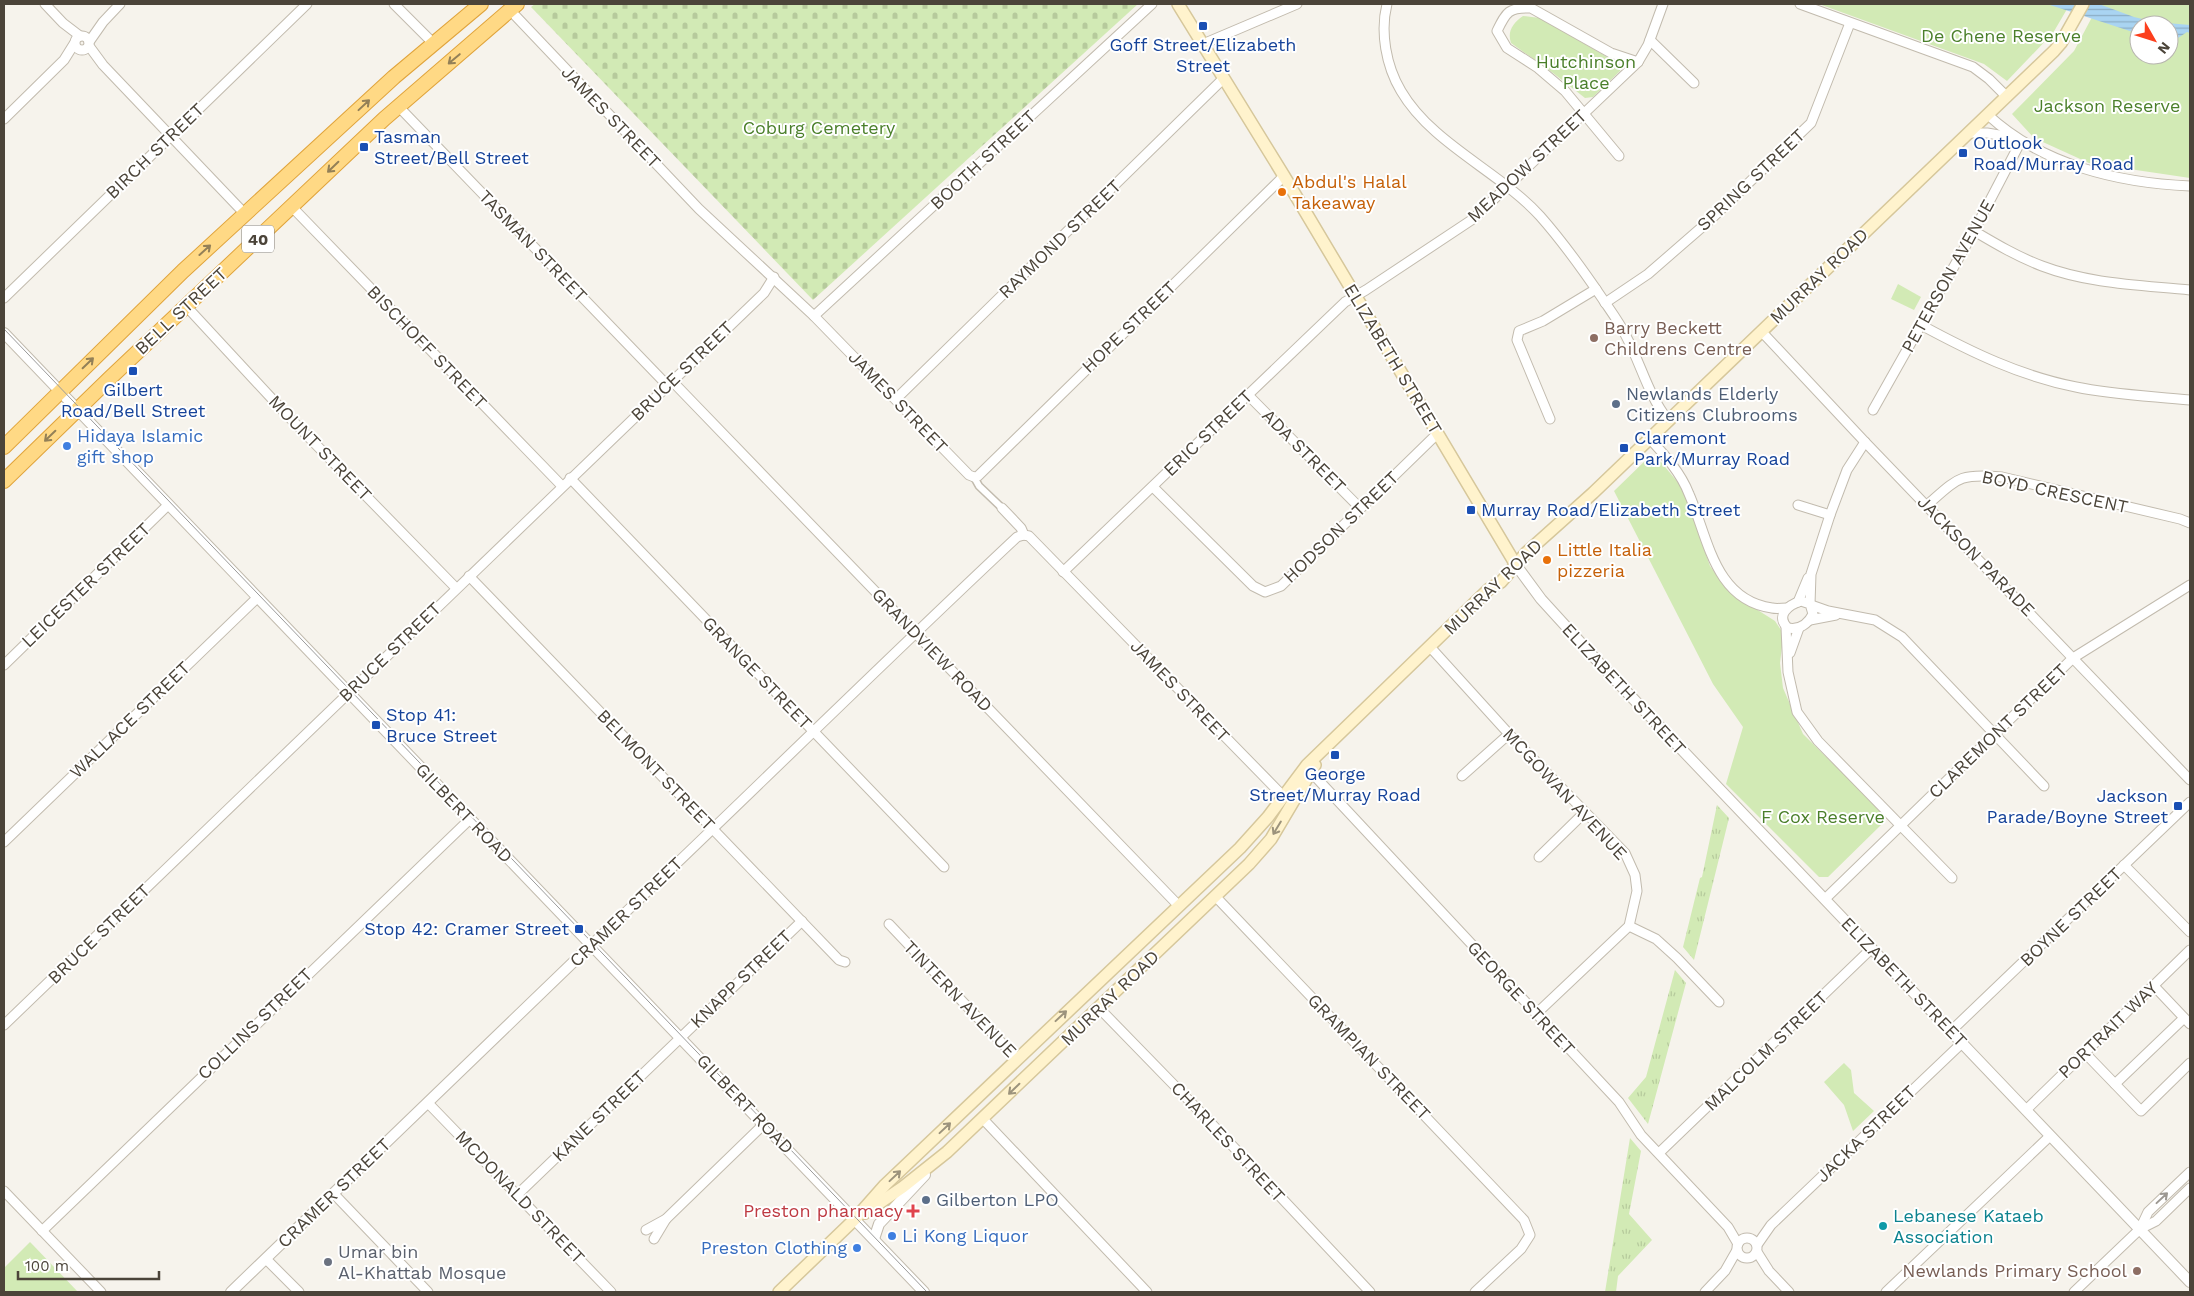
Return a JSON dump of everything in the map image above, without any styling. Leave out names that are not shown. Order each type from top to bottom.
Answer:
[{"type":"highway","name":"BELL STREET","points":[[4,447],[183,271],[433,43],[481,4]]},
{"type":"highway","name":"BELL STREET","points":[[4,481],[398,106],[513,7]]},
{"type":"highway","points":[[458,22],[481,36]]},
{"type":"main road","name":"ELIZABETH STREET","points":[[1178,4],[1284,176],[1516,565]]},
{"type":"main road","name":"MURRAY ROAD","points":[[779,1292],[857,1218],[885,1185],[1016,1058],[1179,906],[1254,833],[1307,765],[1431,648],[1526,553],[1593,493],[2007,97],[2061,43],[2083,4]]},
{"type":"main road","name":"MURRAY ROAD","points":[[857,1218],[903,1187],[983,1119],[1261,852],[1310,771],[1328,747]]},
{"type":"main road","name":"GRAMPIAN STREET","points":[[1203,883],[1216,897]]},
{"type":"main road","name":"GRANDVIEW ROAD","points":[[1179,906],[1192,920]]},
{"type":"main road","name":"CHARLES STREET","points":[[1086,993],[1099,1008]]},
{"type":"main road","name":"TINTERN AVENUE","points":[[1016,1058],[1031,1073]]},
{"type":"main road","points":[[969,1104],[983,1119]]},
{"type":"street","points":[[45,4],[245,214]]},
{"type":"street","points":[[4,119],[120,4]]},
{"type":"street","name":"BIRCH STREET","points":[[4,298],[307,4]]},
{"type":"street","points":[[394,4],[433,43]]},
{"type":"street","name":"BOOTH STREET","points":[[814,316],[1152,4]]},
{"type":"street","points":[[1203,44],[1297,4]]},
{"type":"street","points":[[1387,4],[1383,18],[1387,58],[1400,90],[1419,117],[1508,186],[1540,216],[1576,260],[1626,335],[1656,405],[1668,420]]},
{"type":"street","name":"MEADOW STREET","points":[[1356,297],[1473,219],[1508,186],[1638,62],[1650,40],[1664,4]]},
{"type":"street","points":[[1800,4],[1973,67],[1989,79],[2007,97]]},
{"type":"street","name":"JAMES STREET","points":[[513,7],[699,209],[814,316],[974,478],[979,486],[1021,528],[1024,535],[1029,536],[1283,796]]},
{"type":"street","points":[[1619,156],[1565,90],[1538,68],[1506,48],[1497,31],[1505,14],[1517,7],[1531,8],[1611,52],[1638,62]]},
{"type":"street","name":"SPRING STREET","points":[[1605,303],[1648,274],[1709,221],[1811,123],[1850,23]]},
{"type":"street","points":[[1650,40],[1694,83]]},
{"type":"street","name":"RAYMOND STREET","points":[[896,399],[1224,78]]},
{"type":"street","name":"TASMAN STREET","points":[[398,106],[670,383]]},
{"type":"street","points":[[1988,115],[2018,139]]},
{"type":"street","points":[[1970,133],[1987,132],[2018,139],[2072,164],[2125,180],[2190,186]]},
{"type":"street","name":"PETERSON AVENUE","points":[[1873,410],[1974,231],[2018,139]]},
{"type":"street","name":"HOPE STREET","points":[[974,478],[1284,176]]},
{"type":"street","name":"BISCHOFF STREET","points":[[292,206],[562,486]]},
{"type":"street","points":[[1974,231],[2017,256],[2043,267],[2068,274],[2120,284],[2190,290]]},
{"type":"street","name":"BRUCE STREET","points":[[4,1025],[764,293],[774,277]]},
{"type":"street","points":[[1550,419],[1517,340],[1519,330],[1543,321],[1596,289]]},
{"type":"street","name":"ERIC STREET","points":[[1063,572],[1345,302],[1356,297]]},
{"type":"street","name":"MOUNT STREET","points":[[186,306],[287,414],[456,588]]},
{"type":"street","points":[[1921,325],[1974,354],[2041,379],[2113,393],[2190,400]]},
{"type":"street","name":"JACKSON PARADE","points":[[1762,331],[1865,442],[2190,780]]},
{"type":"street","name":"GILBERT ROAD","points":[[4,333],[680,1038],[857,1218],[924,1292]]},
{"type":"street","name":"GRANDVIEW ROAD","points":[[670,383],[916,632],[1179,906]]},
{"type":"street","name":"ADA STREET","points":[[1248,395],[1360,508]]},
{"type":"street","name":"HODSON STREET","points":[[1153,487],[1253,586],[1265,592],[1281,586],[1438,433]]},
{"type":"street","points":[[1649,438],[1676,471],[1689,492],[1704,538],[1718,570],[1734,589],[1791,629],[1799,628],[1810,620],[1841,614]]},
{"type":"street","points":[[1798,602],[1811,574],[1830,515],[1848,470],[1865,442]]},
{"type":"street","name":"BOYD CRESCENT","points":[[1927,505],[1954,481],[1974,474],[2002,477],[2180,519],[2190,523]]},
{"type":"street","name":"GRANGE STREET","points":[[570,478],[944,867]]},
{"type":"street","points":[[1798,505],[1830,515]]},
{"type":"street","name":"LEICESTER STREET","points":[[4,665],[168,506]]},
{"type":"street","name":"CRAMER STREET","points":[[231,1292],[712,828],[815,732],[916,632],[1017,537],[1024,535]]},
{"type":"street","name":"ELIZABETH STREET","points":[[1516,565],[1541,600],[2190,1282]]},
{"type":"street","points":[[1810,620],[1813,614],[1810,604],[1811,574]]},
{"type":"street","name":"BELMONT STREET","points":[[469,576],[802,921],[840,960],[845,962]]},
{"type":"street","name":"CLAREMONT STREET","points":[[1825,899],[2073,658],[2190,585]]},
{"type":"street","name":"WALLACE STREET","points":[[4,842],[257,598]]},
{"type":"street","points":[[1754,602],[1770,608],[1787,608]]},
{"type":"street","points":[[1952,878],[1818,741],[1797,712],[1791,692],[1782,614],[1787,608],[1798,602],[1806,602],[1841,614],[1863,616],[1875,620],[1902,637],[2044,786]]},
{"type":"street","points":[[1788,661],[1799,628]]},
{"type":"street","name":"MCGOWAN AVENUE","points":[[1431,648],[1509,734],[1624,853],[1635,876],[1636,898],[1629,926]]},
{"type":"street","points":[[1462,776],[1509,734]]},
{"type":"street","name":"GEORGE STREET","points":[[1310,771],[1619,1102],[1635,1127],[1728,1227],[1740,1255],[1747,1258]]},
{"type":"street","name":"BOYNE STREET","points":[[1951,1031],[2190,802]]},
{"type":"street","points":[[1539,857],[1584,813]]},
{"type":"street","name":"COLLINS STREET","points":[[42,1231],[470,819]]},
{"type":"street","points":[[2124,865],[2190,932]]},
{"type":"street","name":"GRAMPIAN STREET","points":[[1216,897],[1524,1220],[1530,1235],[1521,1249],[1475,1292]]},
{"type":"street","name":"KNAPP STREET","points":[[680,1038],[802,921]]},
{"type":"street","name":"TINTERN AVENUE","points":[[889,924],[1016,1058]]},
{"type":"street","points":[[1536,1014],[1629,926],[1656,939],[1719,1002]]},
{"type":"street","name":"MALCOLM STREET","points":[[1659,1153],[1872,948]]},
{"type":"street","name":"PORTRAIT WAY","points":[[2026,1110],[2190,950]]},
{"type":"street","points":[[2115,1084],[2187,1021],[2154,986]]},
{"type":"street","name":"CHARLES STREET","points":[[1099,1008],[1210,1122],[1370,1292]]},
{"type":"street","name":"KANE STREET","points":[[517,1194],[680,1038]]},
{"type":"street","name":"JACKA STREET","points":[[1738,1247],[1748,1238],[1771,1225],[1962,1043]]},
{"type":"street","points":[[2084,1052],[2141,1111],[2190,1063]]},
{"type":"street","name":"MCDONALD STREET","points":[[428,1102],[611,1292]]},
{"type":"street","points":[[983,1119],[1147,1292]]},
{"type":"street","points":[[654,1239],[666,1219],[764,1124]]},
{"type":"street","points":[[1886,1292],[2050,1136]]},
{"type":"street","points":[[874,1239],[878,1227],[886,1216],[946,1152]]},
{"type":"street","points":[[2140,1229],[2148,1212],[2190,1172]]},
{"type":"street","points":[[2074,1292],[2140,1229],[2156,1221],[2190,1188]]},
{"type":"street","points":[[4,1190],[101,1292]]},
{"type":"street","points":[[334,1194],[428,1292]]},
{"type":"street","points":[[646,1230],[666,1219]]},
{"type":"street","name":"JACKA STREET","points":[[1747,1258],[1757,1249],[1771,1225]]},
{"type":"street","name":"GEORGE STREET","points":[[1728,1227],[1748,1238],[1757,1249]]},
{"type":"street","points":[[1725,1272],[1738,1247]]},
{"type":"street","points":[[1757,1249],[1769,1271],[1789,1292]]},
{"type":"street","points":[[1705,1292],[1725,1272],[1747,1258],[1769,1271]]},
{"type":"street","points":[[266,1259],[299,1292]]},
{"type":"green space","name":"Coburg Cemetery","points":[[535,4],[1138,4],[813,300],[531,7]]},
{"type":"green space","name":"De Chene Reserve","points":[[1819,4],[2070,4],[2053,33],[2007,81],[1984,64]]},
{"type":"green space","name":"Jackson Reserve","points":[[2099,4],[2190,4],[2190,178],[2089,163],[2034,138],[2012,114],[2074,51]]},
{"type":"green space","name":"Hutchinson Place","points":[[1523,16],[1540,18],[1621,65],[1620,71],[1593,97],[1585,98],[1511,43],[1510,31],[1516,21]]},
{"type":"green space","points":[[1898,284],[1921,297],[1914,310],[1891,299]]},
{"type":"green space","name":"F Cox Reserve","points":[[1650,456],[1661,462],[1680,485],[1710,566],[1722,583],[1734,595],[1775,621],[1781,630],[1783,638],[1780,663],[1783,688],[1803,734],[1882,812],[1884,819],[1881,825],[1828,877],[1819,877],[1726,784],[1743,727],[1713,684],[1614,491]]},
{"type":"green space","points":[[1717,805],[1729,818],[1694,960],[1683,947],[1700,878],[1702,877]]},
{"type":"green space","points":[[1675,970],[1686,983],[1648,1124],[1628,1098],[1646,1077]]},
{"type":"green space","points":[[1844,1063],[1851,1070],[1854,1093],[1874,1111],[1853,1131],[1844,1105],[1824,1082]]},
{"type":"green space","points":[[1630,1138],[1641,1151],[1629,1214],[1652,1240],[1618,1276],[1616,1292],[1605,1292]]},
{"type":"green space","points":[[30,1242],[78,1292],[4,1292],[4,1268]]},
{"type":"water","points":[[2047,4],[2099,4],[2129,15],[2129,31]]},
{"type":"water","points":[[2179,24],[2190,25],[2190,33],[2187,32],[2179,37]]},
{"type":"tram line","points":[[4,329],[927,1292]]},
{"type":"place","name":"Goff Street/Elizabeth Street","points":[[1203,26]]},
{"type":"place","name":"Tasman Street/Bell Street","points":[[364,147]]},
{"type":"place","name":"Outlook Road/Murray Road","points":[[1963,153]]},
{"type":"place","name":"Abdul's Halal Takeaway","points":[[1282,192]]},
{"type":"place","name":"Barry Beckett Childrens Centre","points":[[1594,338]]},
{"type":"place","name":"Gilbert Road/Bell Street","points":[[133,371]]},
{"type":"place","name":"Newlands Elderly Citizens Clubrooms","points":[[1616,404]]},
{"type":"place","name":"Hidaya Islamic gift shop","points":[[67,446]]},
{"type":"place","name":"Claremont Park/Murray Road","points":[[1624,448]]},
{"type":"place","name":"Murray Road/Elizabeth Street","points":[[1471,510]]},
{"type":"place","name":"Little Italia pizzeria","points":[[1547,560]]},
{"type":"place","name":"Stop 41: Bruce Street","points":[[376,725]]},
{"type":"place","name":"George Street/Murray Road","points":[[1335,755]]},
{"type":"place","name":"Jackson Parade/Boyne Street","points":[[2178,806]]},
{"type":"place","name":"Stop 42: Cramer Street","points":[[579,929]]},
{"type":"place","name":"Gilberton LPO","points":[[926,1200]]},
{"type":"place","name":"Preston pharmacy","points":[[913,1211]]},
{"type":"place","name":"Lebanese Kataeb Association","points":[[1883,1226]]},
{"type":"place","name":"Li Kong Liquor","points":[[892,1236]]},
{"type":"place","name":"Preston Clothing","points":[[857,1248]]},
{"type":"place","name":"Umar bin Al-Khattab Mosque","points":[[328,1262]]},
{"type":"place","name":"Newlands Primary School","points":[[2137,1271]]}]
